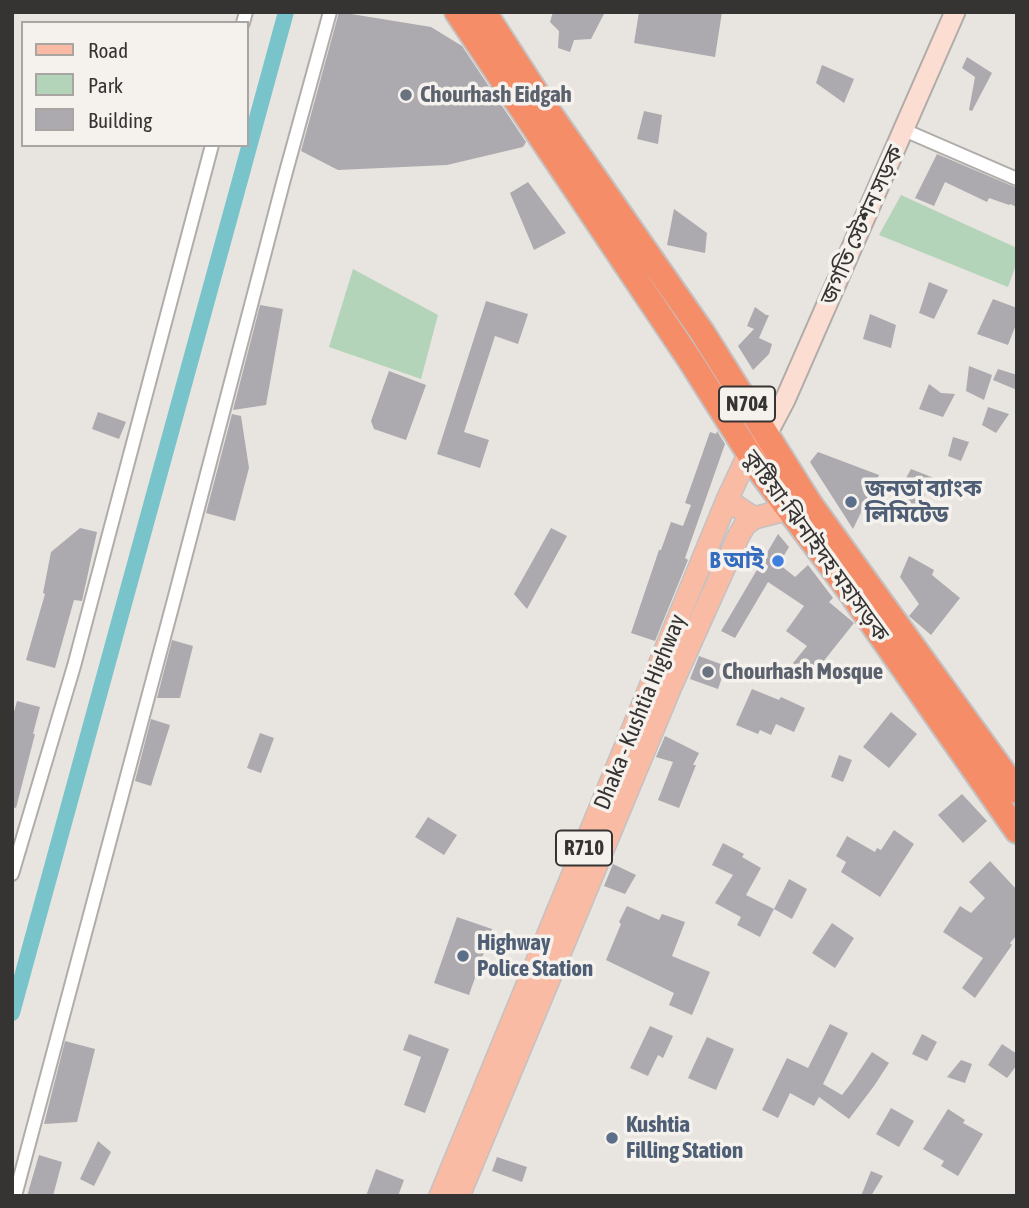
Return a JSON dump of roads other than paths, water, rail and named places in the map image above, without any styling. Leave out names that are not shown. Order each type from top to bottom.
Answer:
[{"type":"highway","name":"কুষ্টিয়া-ঝিনাইদহ মহাসড়ক","points":[[457,12],[530,102],[702,332],[758,444],[799,506],[846,586],[1017,831]]},
{"type":"highway","name":"কুষ্টিয়া-ঝিনাইদহ মহাসড়ক","points":[[484,12],[530,102]]},
{"type":"highway","name":"কুষ্টিয়া-ঝিনাইদহ মহাসড়ক","points":[[799,506],[1017,792]]},
{"type":"main road","name":"Dhaka - Kushtia Highway","points":[[440,1196],[470,1147],[551,951],[727,500],[758,444]]},
{"type":"main road","points":[[727,500],[754,518],[799,506]]},
{"type":"main road","name":"Dhaka - Kushtia Highway","points":[[551,951],[739,535],[745,525],[754,518]]},
{"type":"main road","name":"Dhaka - Kushtia Highway","points":[[459,1196],[470,1147]]},
{"type":"street","points":[[15,1196],[330,12]]},
{"type":"street","name":"জগতি স্টেশন সড়ক","points":[[758,444],[785,400],[955,12]]},
{"type":"street","points":[[904,130],[1017,179]]},
{"type":"street","points":[[12,874],[18,833],[74,666],[211,147]]},
{"type":"waterway","points":[[12,1013],[286,12]]},
{"type":"place","name":"Chourhash Eidgah","points":[[406,95]]},
{"type":"place","name":"জনতা ব্যাংক লিমিটেড","points":[[851,502]]},
{"type":"place","name":"B আই","points":[[778,561]]},
{"type":"place","name":"Chourhash Mosque","points":[[708,672]]},
{"type":"place","name":"Highway Police Station","points":[[463,956]]},
{"type":"place","name":"Kushtia Filling Station","points":[[612,1138]]}]
